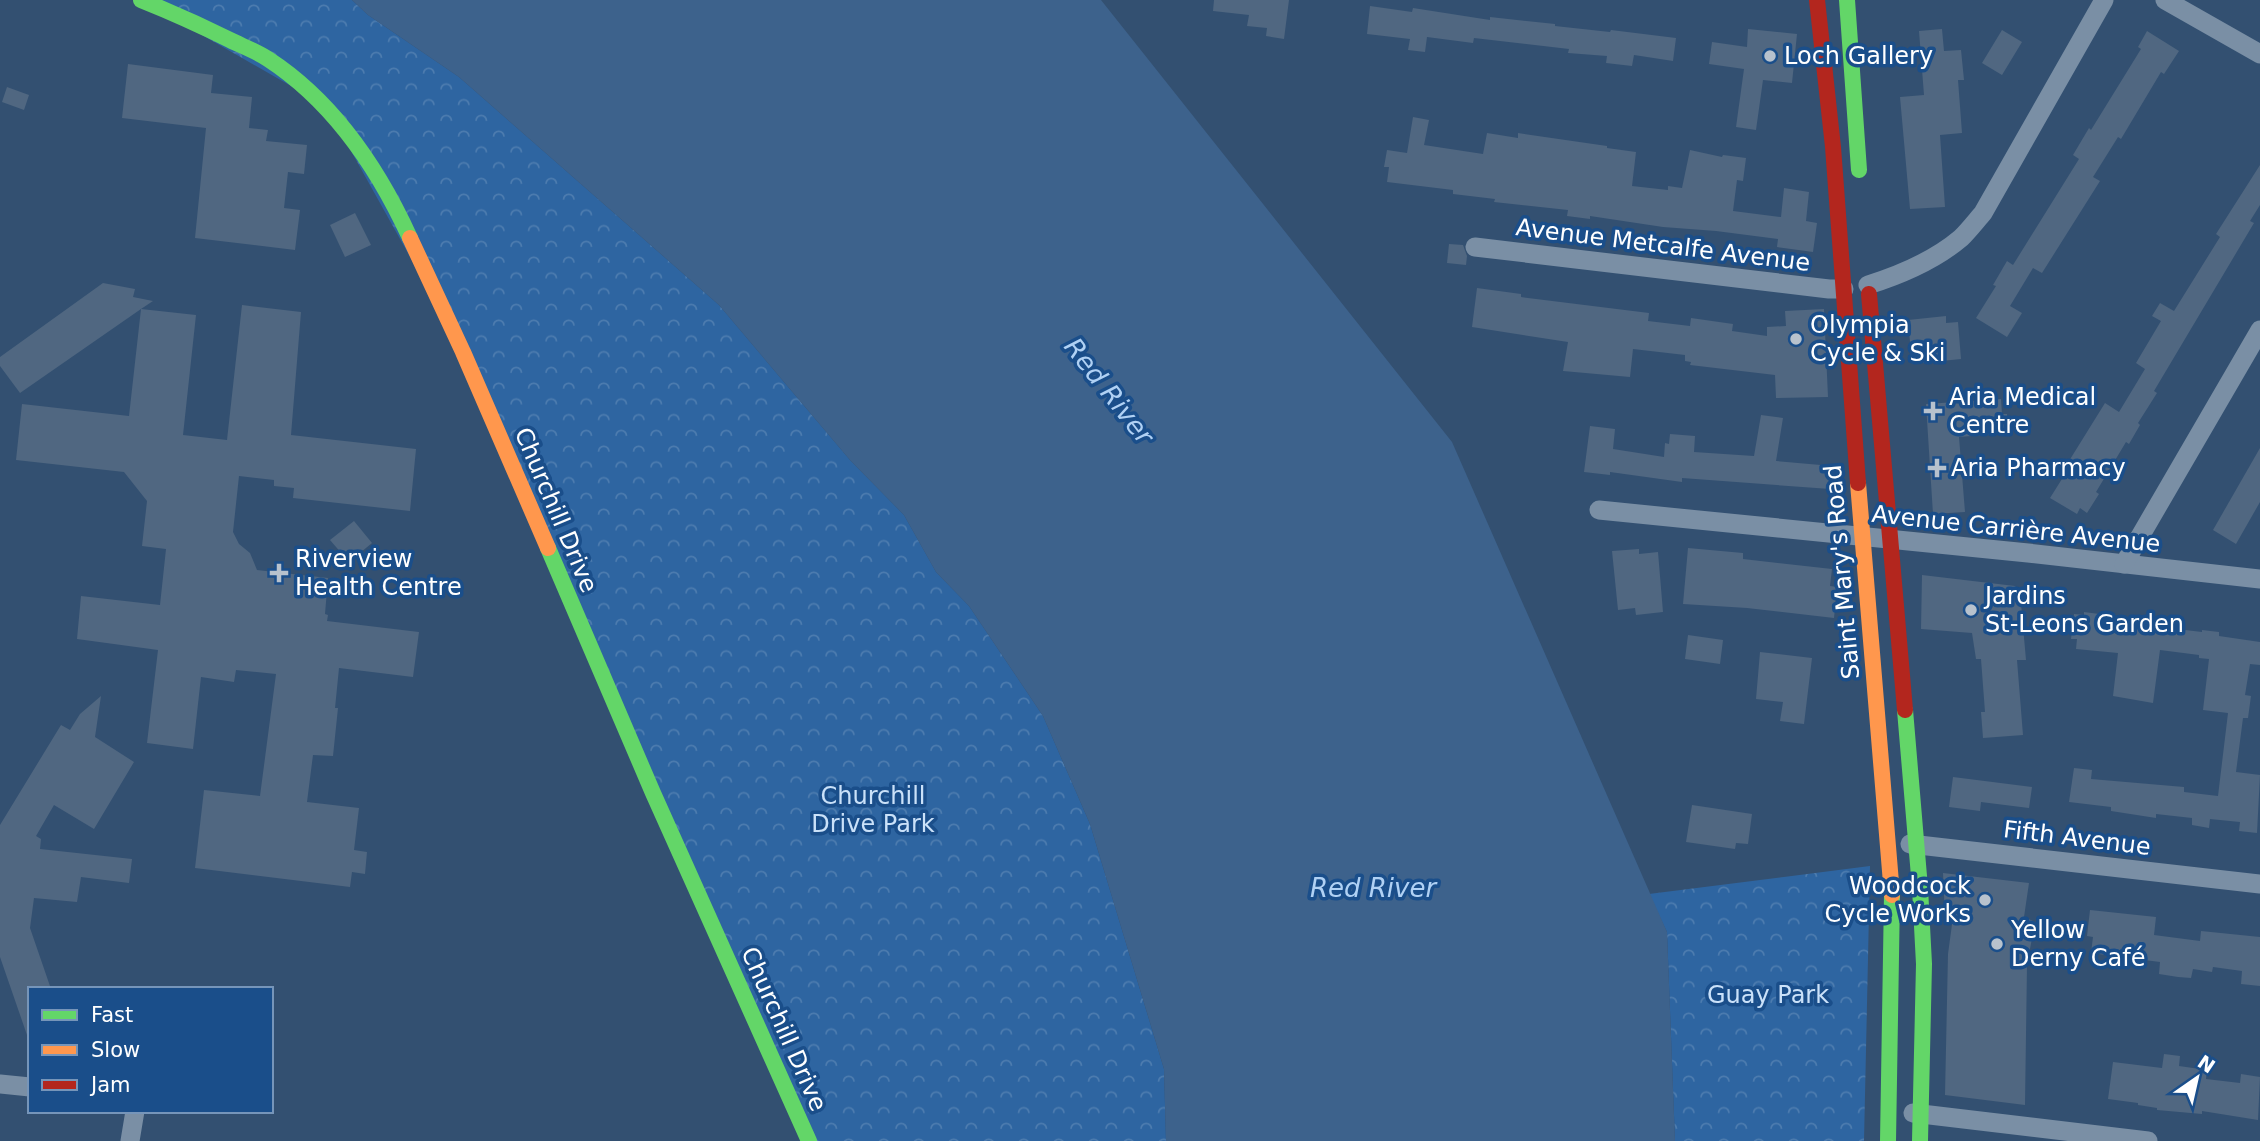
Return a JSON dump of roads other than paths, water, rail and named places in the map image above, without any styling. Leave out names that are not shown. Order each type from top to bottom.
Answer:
[{"type":"main road","name":"Churchill Drive","points":[[141,0],[182,16],[267,58],[326,106],[371,163],[400,216],[463,352],[653,793],[809,1141]]},
{"type":"main road","name":"Saint Mary's Road","points":[[1817,0],[1833,147],[1894,932],[1888,1141]]},
{"type":"main road","points":[[1825,0],[1853,1],[1861,191]]},
{"type":"main road","name":"Saint Mary's Road","points":[[1867,279],[1917,844],[1924,964],[1920,1141]]},
{"type":"main road","points":[[1844,289],[1867,279]]},
{"type":"street","points":[[1867,279],[1884,280],[1938,254],[1961,238],[1983,213],[2104,0]]},
{"type":"street","points":[[2165,0],[2260,54]]},
{"type":"street","name":"Avenue Metcalfe Avenue","points":[[1475,247],[1844,289]]},
{"type":"street","points":[[2124,564],[2260,330]]},
{"type":"street","name":"Avenue Carrière Avenue","points":[[1599,510],[2260,579]]},
{"type":"street","name":"Fifth Avenue","points":[[1888,843],[1917,844],[2260,884]]},
{"type":"street","points":[[0,1084],[28,1087]]},
{"type":"street","points":[[1889,1112],[2148,1141]]},
{"type":"street","points":[[130,1141],[135,1113]]},
{"type":"water","name":"Red River","points":[[352,0],[1101,0],[1452,442],[1667,932],[1675,1141],[1166,1141],[1164,1069],[1090,824],[1043,716],[969,606],[936,572],[904,515],[850,460],[719,305],[459,77],[368,15]]},
{"type":"place","name":"Loch Gallery","points":[[1770,56]]},
{"type":"place","name":"Olympia Cycle & Ski","points":[[1796,339]]},
{"type":"place","name":"Aria Medical Centre","points":[[1933,411]]},
{"type":"place","name":"Aria Pharmacy","points":[[1937,468]]},
{"type":"place","name":"Riverview Health Centre","points":[[279,573]]},
{"type":"place","name":"Jardins St-Leons Garden","points":[[1971,610]]},
{"type":"place","name":"Woodcock Cycle Works","points":[[1985,900]]},
{"type":"place","name":"Yellow Derny Café","points":[[1997,944]]},
{"type":"park label","name":"Churchill Drive Park","points":[[873,810]]},
{"type":"park label","name":"Guay Park","points":[[1768,995]]}]
